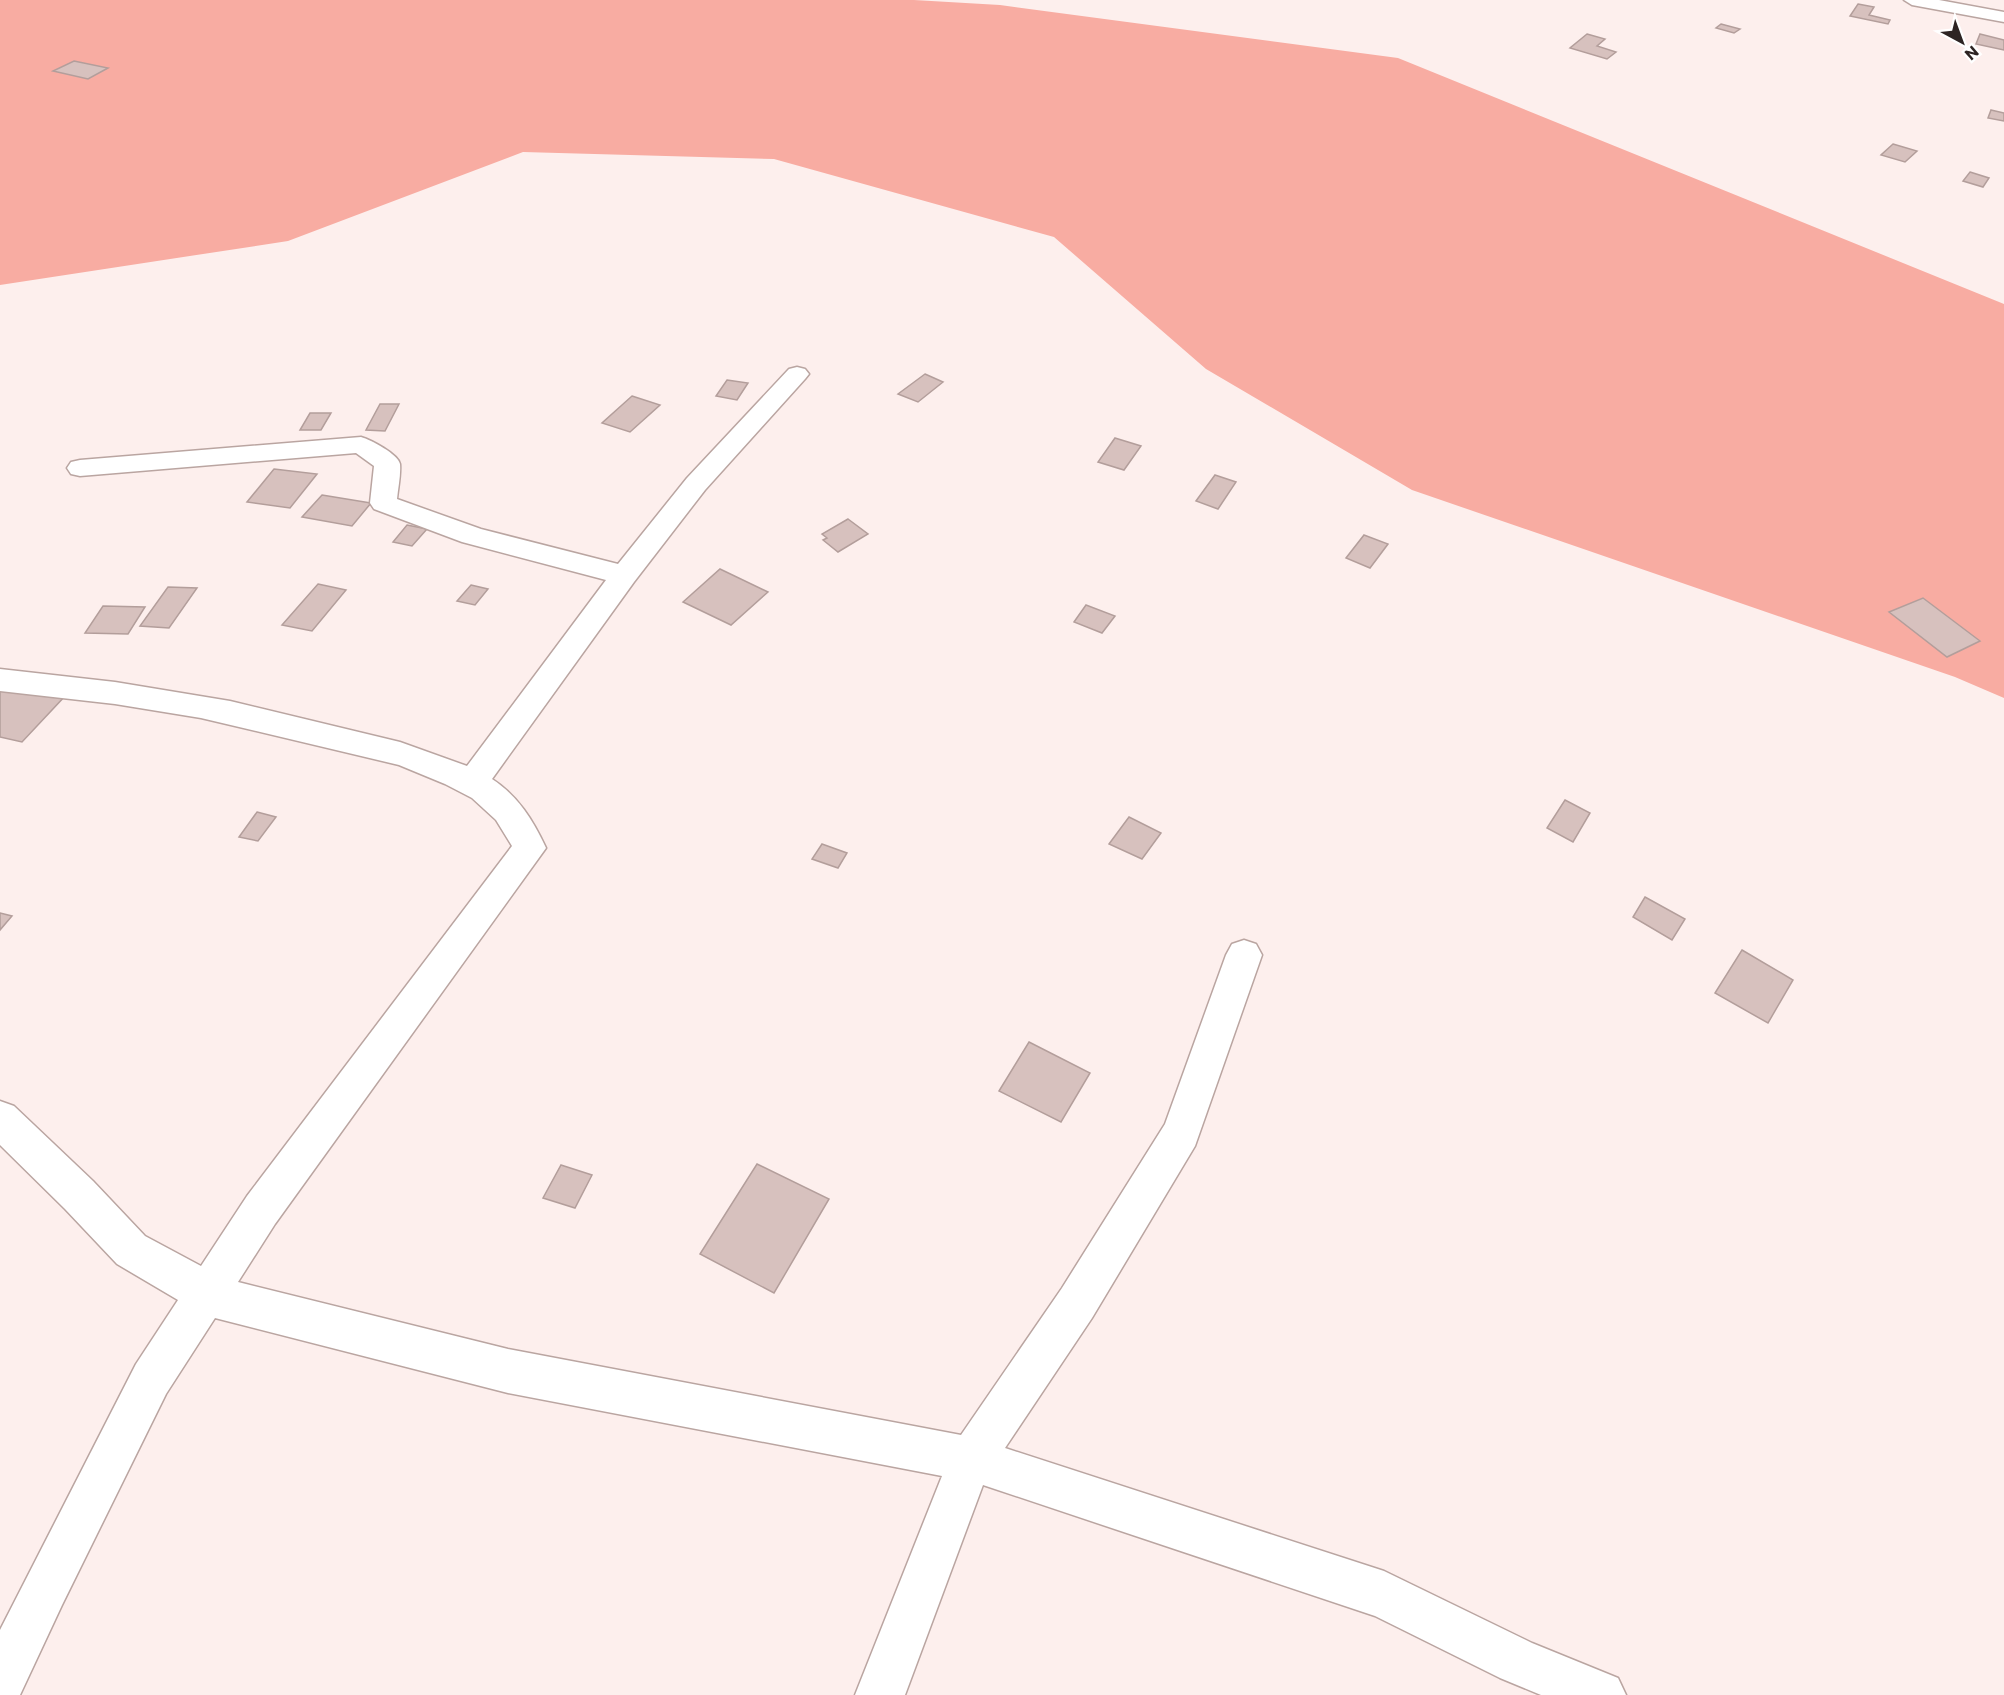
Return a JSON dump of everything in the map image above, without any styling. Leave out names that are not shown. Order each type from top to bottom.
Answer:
[{"type":"street","points":[[1912,0],[2004,17]]},
{"type":"street","points":[[472,783],[624,575],[696,484],[797,374]]},
{"type":"street","points":[[80,468],[361,445],[387,463],[382,503],[415,518],[458,532],[624,575]]},
{"type":"street","points":[[0,680],[66,687],[229,712],[382,749],[472,783],[493,797],[521,826],[530,848],[261,1210],[151,1379],[0,1684]]},
{"type":"street","points":[[880,1695],[971,1459],[1077,1304],[1180,1133],[1244,955]]},
{"type":"street","points":[[0,1119],[79,1195],[131,1250],[181,1277],[207,1295],[508,1371],[971,1459],[1384,1595],[1517,1661],[1600,1695]]},
{"type":"shaded area","points":[[0,0],[914,0],[1000,5],[1398,58],[2004,304],[2004,698],[1955,677],[1412,490],[1206,369],[1054,237],[774,159],[523,152],[288,241],[0,285]]},
{"type":"building","points":[[1858,4],[1874,7],[1869,15],[1890,20],[1888,24],[1850,16]]},
{"type":"building","points":[[1721,24],[1740,29],[1734,33],[1716,28]]},
{"type":"building","points":[[1587,34],[1605,39],[1597,46],[1616,52],[1607,59],[1570,48]]},
{"type":"building","points":[[1980,34],[2004,40],[2004,50],[1976,44]]},
{"type":"building","points":[[74,61],[108,68],[88,79],[53,71]]},
{"type":"building","points":[[1991,110],[2004,113],[2004,121],[1988,118]]},
{"type":"building","points":[[1893,144],[1917,151],[1905,162],[1881,155]]},
{"type":"building","points":[[1970,172],[1989,178],[1983,187],[1963,181]]},
{"type":"building","points":[[925,374],[943,382],[918,402],[898,394]]},
{"type":"building","points":[[727,380],[748,383],[737,400],[716,396]]},
{"type":"building","points":[[632,396],[660,405],[630,432],[602,423]]},
{"type":"building","points":[[380,404],[399,404],[385,431],[366,430]]},
{"type":"building","points":[[310,413],[331,413],[321,430],[300,430]]},
{"type":"building","points":[[1115,438],[1141,446],[1124,470],[1098,462]]},
{"type":"building","points":[[274,469],[317,474],[290,508],[247,502]]},
{"type":"building","points":[[1215,475],[1236,482],[1218,509],[1196,501]]},
{"type":"building","points":[[322,495],[371,503],[352,526],[302,517]]},
{"type":"building","points":[[848,519],[868,534],[838,552],[823,540],[827,538],[822,534]]},
{"type":"building","points":[[407,525],[427,529],[412,546],[393,542]]},
{"type":"building","points":[[1364,535],[1388,544],[1370,568],[1346,558]]},
{"type":"building","points":[[720,569],[768,592],[731,625],[683,602]]},
{"type":"building","points":[[318,584],[346,590],[312,631],[282,625]]},
{"type":"building","points":[[471,585],[488,589],[475,605],[457,601]]},
{"type":"building","points":[[168,587],[197,588],[169,628],[140,626]]},
{"type":"building","points":[[1923,598],[1980,641],[1947,657],[1889,612]]},
{"type":"building","points":[[1086,605],[1115,616],[1102,633],[1074,622]]},
{"type":"building","points":[[103,606],[145,607],[128,634],[85,633]]},
{"type":"building","points":[[0,688],[66,695],[22,742],[0,737]]},
{"type":"building","points":[[1565,800],[1590,813],[1573,842],[1547,828]]},
{"type":"building","points":[[257,812],[276,817],[258,841],[239,837]]},
{"type":"building","points":[[1129,817],[1161,833],[1142,859],[1109,844]]},
{"type":"building","points":[[822,844],[847,853],[838,868],[812,859]]},
{"type":"building","points":[[1645,897],[1685,919],[1672,940],[1633,917]]},
{"type":"building","points":[[0,913],[12,916],[0,930]]},
{"type":"building","points":[[1742,950],[1793,980],[1768,1023],[1715,993]]},
{"type":"building","points":[[1029,1042],[1090,1073],[1061,1122],[999,1091]]},
{"type":"building","points":[[757,1164],[829,1199],[774,1293],[700,1254]]},
{"type":"building","points":[[561,1165],[592,1175],[575,1208],[543,1198]]}]
